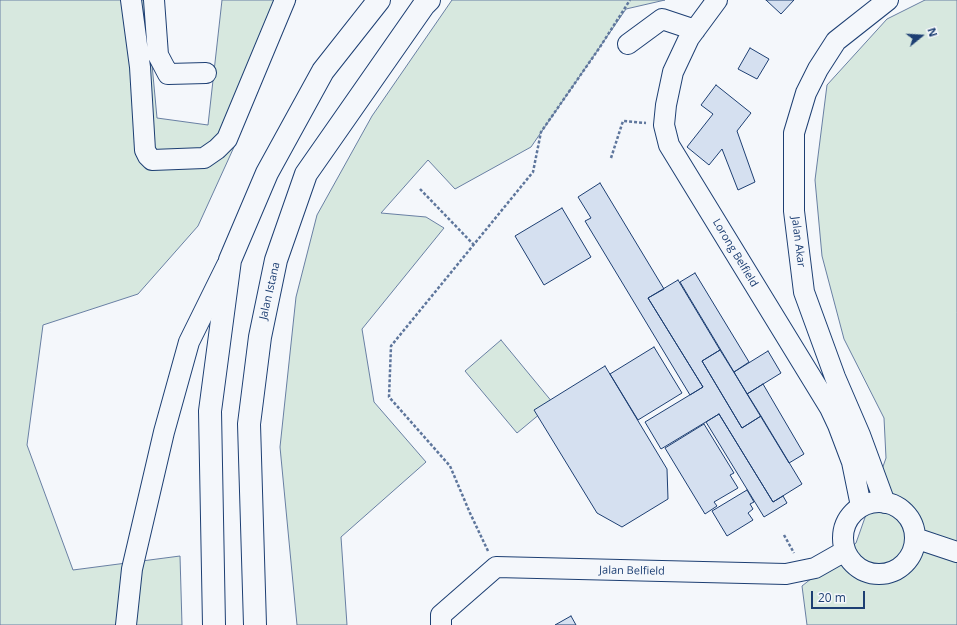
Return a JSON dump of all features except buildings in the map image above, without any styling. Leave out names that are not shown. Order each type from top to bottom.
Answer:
[{"type":"main road","points":[[212,625],[214,597],[210,411],[230,260],[267,173],[323,71],[379,0]]},
{"type":"main road","name":"Jalan Istana","points":[[254,625],[248,424],[260,336],[276,260],[306,174],[429,0]]},
{"type":"street","points":[[131,0],[140,67],[145,150],[152,160],[204,158],[217,149],[227,139],[284,0]]},
{"type":"street","points":[[154,0],[158,55],[168,74],[206,73]]},
{"type":"street","name":"Lorong Belfield","points":[[717,0],[689,38],[672,72],[664,125],[669,145],[830,408],[852,462],[861,506]]},
{"type":"street","name":"Jalan Akar","points":[[885,503],[860,435],[835,377],[804,292],[794,212],[794,133],[806,93],[818,69],[836,42],[888,0]]},
{"type":"street","points":[[628,44],[662,19],[695,30]]},
{"type":"street","points":[[126,625],[132,569],[164,432],[189,342],[230,260]]},
{"type":"street","points":[[871,503],[892,504],[901,510],[908,518],[913,527],[915,538],[912,550],[906,561],[897,569],[886,574],[873,574],[861,570],[852,562],[845,551],[843,531],[853,512],[861,506],[871,503]]},
{"type":"street","points":[[915,538],[957,552]]},
{"type":"street","name":"Jalan Belfield","points":[[496,567],[786,574],[814,568],[845,551]]},
{"type":"street","points":[[441,625],[441,615],[496,567]]},
{"type":"path","points":[[496,567],[470,513],[450,466],[389,397],[391,346],[533,172],[541,132],[600,47],[630,0]]},
{"type":"path","points":[[611,158],[623,121],[646,124]]},
{"type":"path","points":[[420,189],[474,245]]},
{"type":"path","points":[[784,535],[792,550]]},
{"type":"shaded area","points":[[0,0],[146,0],[157,118],[208,125],[222,0],[296,0],[269,59],[234,147],[198,226],[138,294],[43,325],[27,445],[73,570],[180,556],[182,625],[0,625]]},
{"type":"shaded area","points":[[452,0],[665,0],[626,9],[531,147],[455,189],[428,160],[381,213],[426,217],[444,228],[362,329],[374,402],[426,462],[341,537],[347,625],[297,625],[280,447],[296,297],[317,215],[372,116]]},
{"type":"shaded area","points":[[925,0],[957,0],[957,625],[807,625],[802,586],[856,543],[886,458],[884,418],[844,339],[822,256],[815,180],[827,85],[887,19]]},
{"type":"shaded area","points":[[501,340],[553,403],[517,433],[465,371]]}]
